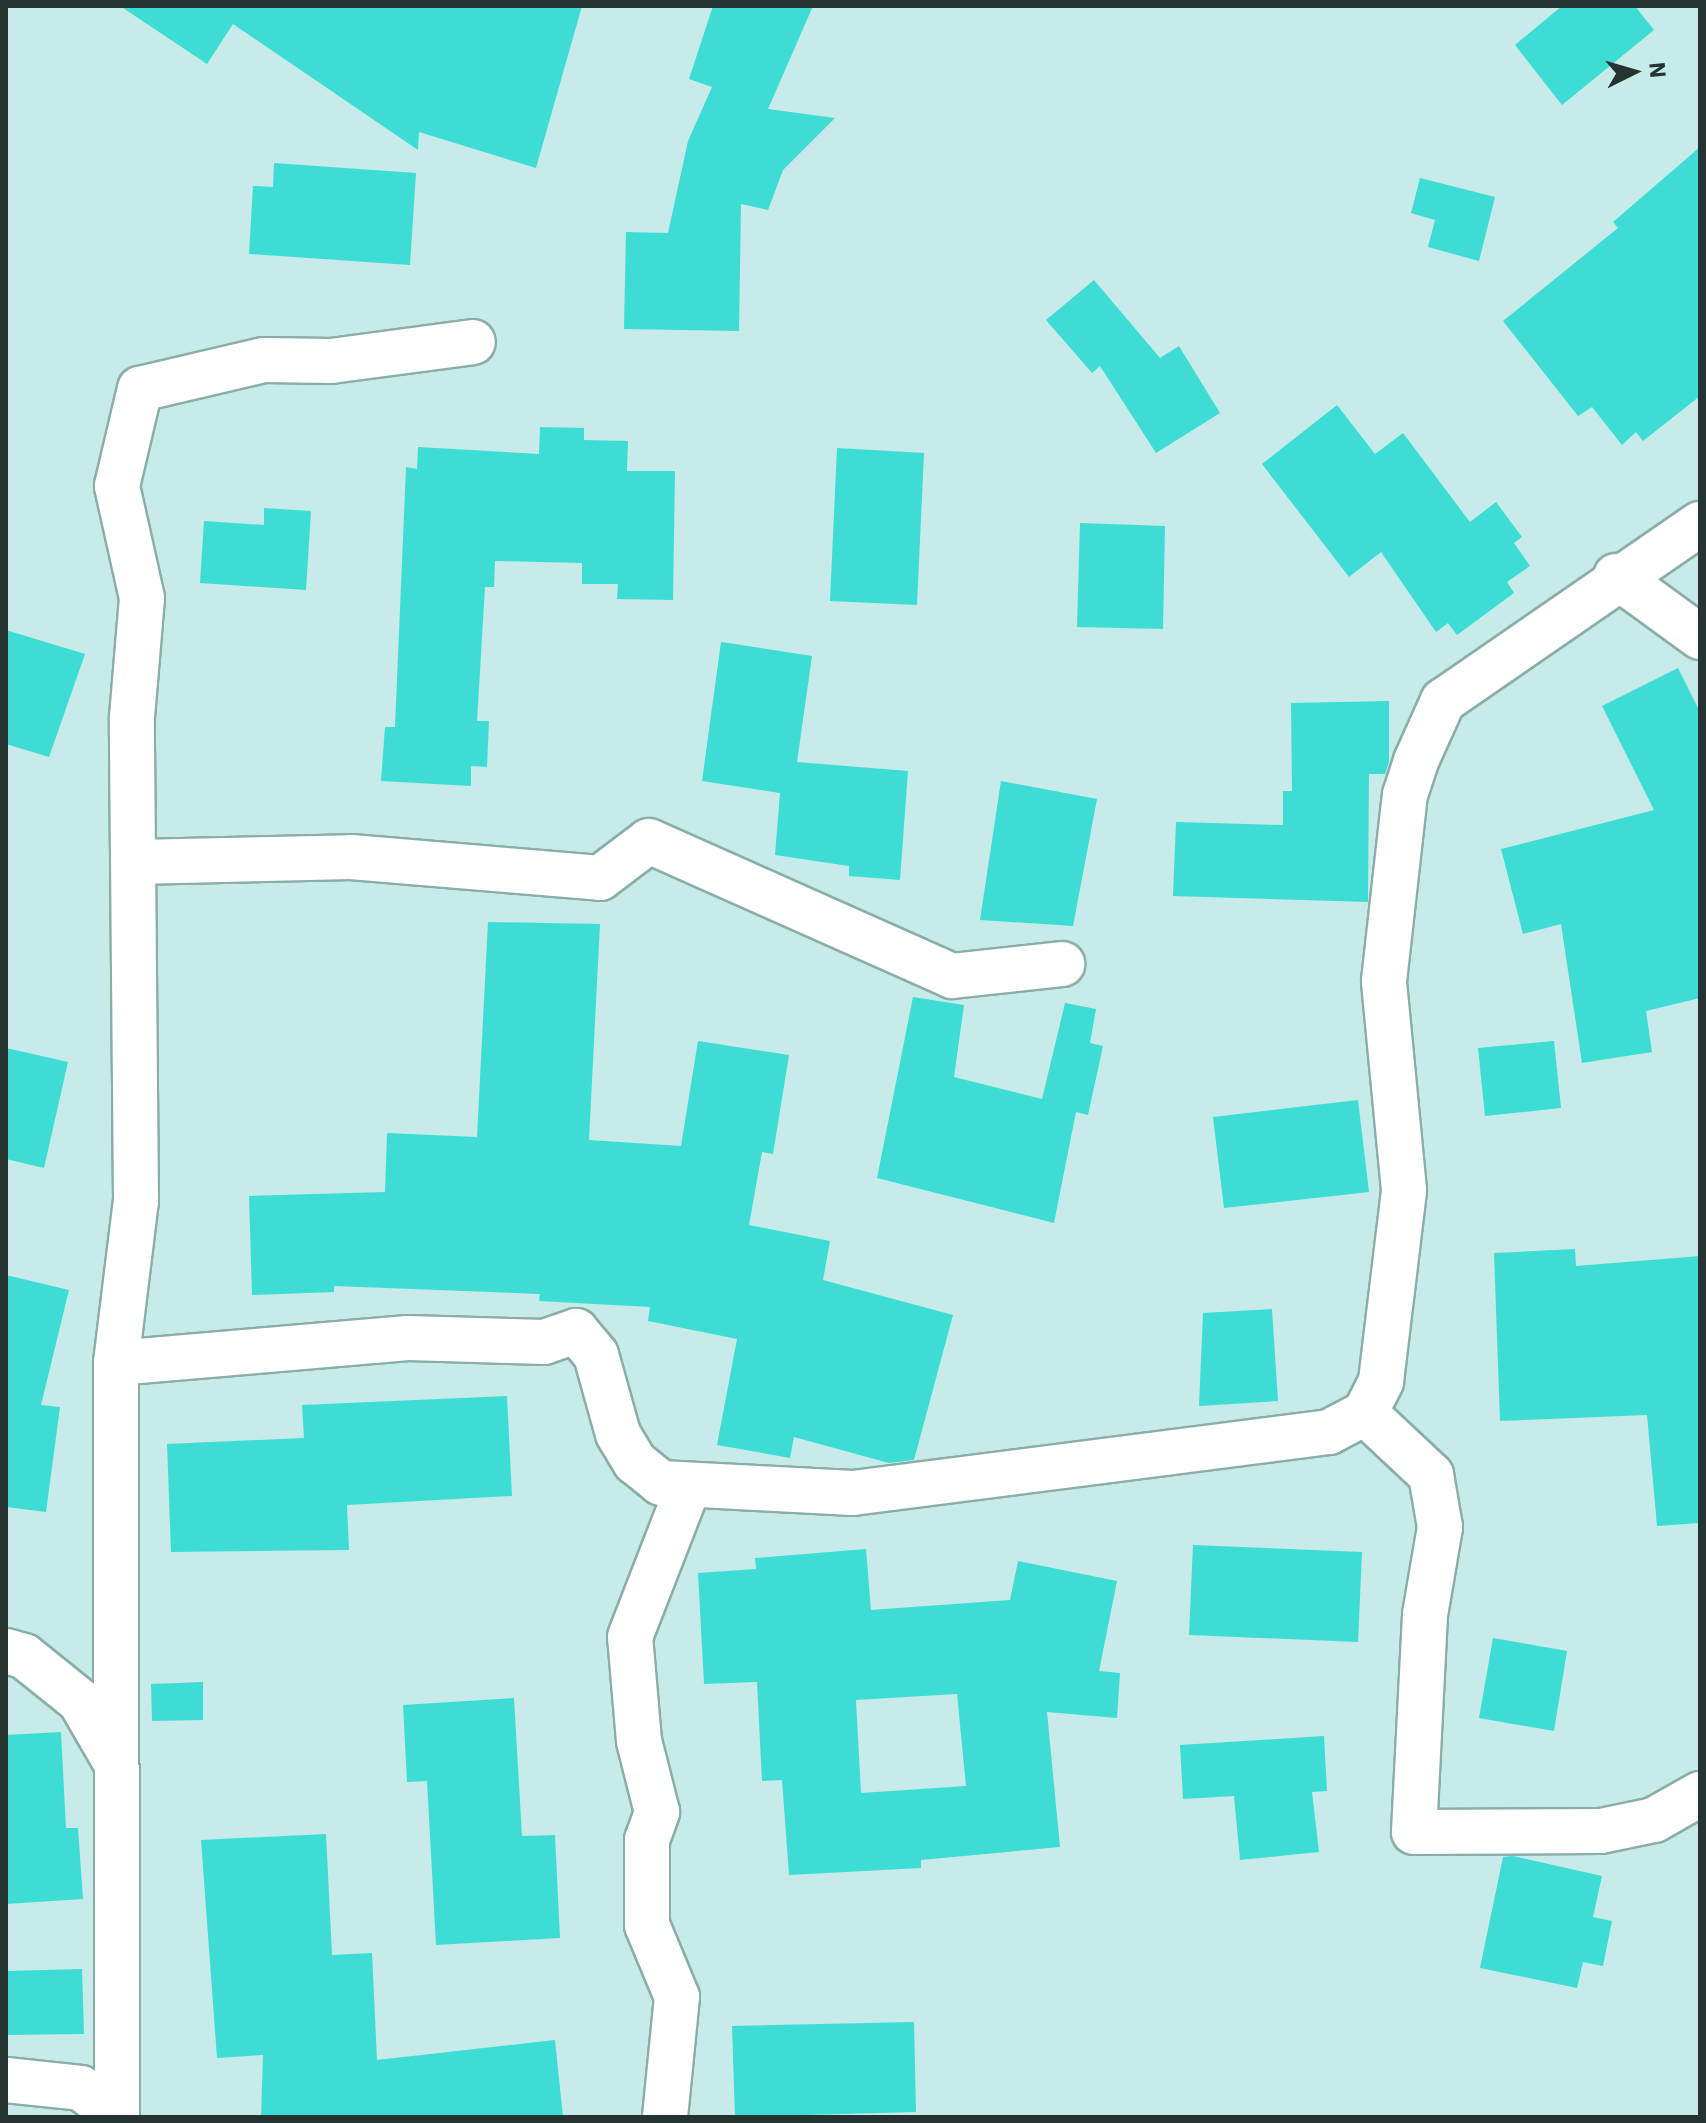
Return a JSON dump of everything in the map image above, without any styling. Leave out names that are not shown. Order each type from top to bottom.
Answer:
[{"type":"street","points":[[116,2116],[119,1768],[116,1363],[136,1201],[136,862],[132,717],[142,598],[117,486],[140,389],[264,360],[331,361],[473,342]]},
{"type":"street","points":[[116,1363],[408,1338],[544,1342],[576,1331],[596,1355],[618,1434],[635,1462],[661,1483],[853,1493],[1329,1432],[1365,1413],[1381,1381],[1404,1190],[1384,981],[1405,795],[1443,701],[1616,576],[1700,524]]},
{"type":"street","points":[[1616,576],[1700,637]]},
{"type":"street","points":[[136,862],[351,857],[600,878],[649,841],[952,976],[1062,964]]},
{"type":"street","points":[[1365,1413],[1431,1475],[1440,1527],[1424,1630],[1414,1832],[1636,1826],[1700,1794]]},
{"type":"street","points":[[665,2117],[677,1997],[647,1925],[647,1840],[657,1812],[639,1741],[630,1637],[689,1485]]},
{"type":"street","points":[[6,1651],[24,1656],[80,1701],[119,1768]]},
{"type":"street","points":[[6,2080],[81,2088],[116,2116]]},
{"type":"building","points":[[120,6],[582,6],[536,168],[419,132],[418,150],[233,24],[207,64]]},
{"type":"building","points":[[713,6],[813,6],[768,109],[835,118],[783,170],[768,210],[741,204],[739,331],[624,329],[626,232],[668,233],[688,141],[712,87],[689,79]]},
{"type":"building","points":[[1562,6],[1635,6],[1654,30],[1562,105],[1515,45]]},
{"type":"building","points":[[1700,147],[1700,396],[1643,441],[1636,432],[1622,445],[1592,407],[1578,416],[1503,321],[1618,228],[1613,222]]},
{"type":"building","points":[[274,163],[416,173],[410,265],[249,254],[253,186],[273,187]]},
{"type":"building","points":[[1420,178],[1495,197],[1479,261],[1428,247],[1435,220],[1411,213]]},
{"type":"building","points":[[1094,280],[1160,358],[1179,346],[1220,413],[1156,453],[1100,366],[1092,373],[1046,320]]},
{"type":"building","points":[[1337,405],[1375,454],[1403,433],[1470,522],[1496,502],[1522,537],[1514,543],[1530,566],[1507,582],[1514,593],[1457,635],[1448,623],[1436,632],[1381,552],[1349,577],[1262,464]]},
{"type":"building","points":[[540,427],[584,428],[584,440],[628,441],[627,471],[675,471],[673,600],[617,599],[618,584],[582,584],[582,563],[495,561],[494,587],[485,587],[477,721],[489,721],[487,767],[471,766],[471,786],[381,781],[385,727],[395,727],[406,467],[417,469],[418,447],[539,454]]},
{"type":"building","points":[[837,448],[924,453],[917,605],[830,601]]},
{"type":"building","points":[[264,508],[311,511],[306,590],[200,583],[204,521],[264,525]]},
{"type":"building","points":[[1080,523],[1165,526],[1163,629],[1077,627]]},
{"type":"building","points":[[6,630],[85,654],[49,757],[6,744]]},
{"type":"building","points":[[721,642],[812,656],[797,762],[908,771],[900,880],[849,876],[849,866],[775,855],[780,793],[702,781]]},
{"type":"building","points":[[1678,668],[1700,712],[1700,998],[1646,1011],[1652,1052],[1582,1063],[1561,924],[1523,934],[1501,849],[1654,810],[1602,706]]},
{"type":"building","points":[[1389,701],[1389,762],[1385,774],[1369,774],[1368,902],[1173,896],[1176,822],[1283,825],[1283,791],[1292,791],[1291,703]]},
{"type":"building","points":[[1001,781],[1097,799],[1073,926],[980,920]]},
{"type":"building","points":[[488,922],[600,924],[589,1140],[681,1146],[698,1041],[789,1055],[773,1154],[762,1152],[749,1225],[830,1241],[823,1280],[953,1315],[914,1460],[889,1463],[794,1437],[790,1458],[717,1445],[737,1339],[648,1321],[650,1307],[539,1301],[540,1294],[334,1286],[334,1292],[252,1295],[249,1196],[385,1192],[387,1133],[477,1137]]},
{"type":"building","points":[[913,997],[964,1005],[954,1077],[1042,1099],[1065,1003],[1096,1009],[1090,1043],[1103,1046],[1088,1115],[1076,1112],[1054,1223],[877,1178]]},
{"type":"building","points":[[1554,1041],[1561,1108],[1485,1116],[1478,1048]]},
{"type":"building","points":[[6,1048],[68,1062],[44,1168],[6,1159]]},
{"type":"building","points":[[1358,1100],[1369,1192],[1224,1208],[1213,1117]]},
{"type":"building","points":[[1575,1249],[1576,1266],[1700,1256],[1700,1523],[1657,1526],[1647,1415],[1500,1421],[1494,1253]]},
{"type":"building","points":[[6,1275],[69,1290],[41,1405],[60,1407],[46,1512],[6,1507]]},
{"type":"building","points":[[1272,1309],[1278,1401],[1199,1406],[1203,1313]]},
{"type":"building","points":[[507,1396],[512,1496],[347,1505],[349,1550],[171,1552],[167,1444],[304,1438],[302,1405]]},
{"type":"building","points":[[1193,1545],[1362,1552],[1358,1642],[1189,1635]]},
{"type":"building","points":[[866,1549],[871,1610],[1010,1600],[1018,1561],[1117,1581],[1099,1671],[1120,1673],[1117,1718],[1047,1712],[1060,1847],[921,1860],[921,1868],[789,1875],[782,1780],[762,1781],[757,1682],[704,1684],[698,1573],[756,1569],[755,1558]],"holes":[[[957,1694],[966,1786],[861,1793],[856,1700]]]},
{"type":"building","points":[[1493,1638],[1567,1651],[1554,1731],[1479,1718]]},
{"type":"building","points":[[203,1682],[203,1720],[152,1721],[151,1684]]},
{"type":"building","points":[[514,1698],[522,1836],[555,1835],[560,1938],[436,1945],[427,1781],[407,1782],[403,1705]]},
{"type":"building","points":[[61,1732],[66,1828],[78,1828],[83,1899],[6,1904],[6,1735]]},
{"type":"building","points":[[1324,1736],[1327,1791],[1312,1792],[1319,1852],[1240,1860],[1234,1796],[1183,1799],[1180,1745]]},
{"type":"building","points":[[326,1834],[332,1955],[372,1953],[377,2060],[555,2040],[563,2117],[261,2117],[263,2055],[217,2058],[201,1840]]},
{"type":"building","points":[[1513,1856],[1602,1876],[1593,1917],[1612,1921],[1603,1966],[1583,1962],[1577,1988],[1480,1968],[1503,1857]]},
{"type":"building","points":[[82,1969],[84,2034],[6,2035],[6,1971]]},
{"type":"building","points":[[914,2022],[916,2112],[735,2117],[732,2026]]}]
